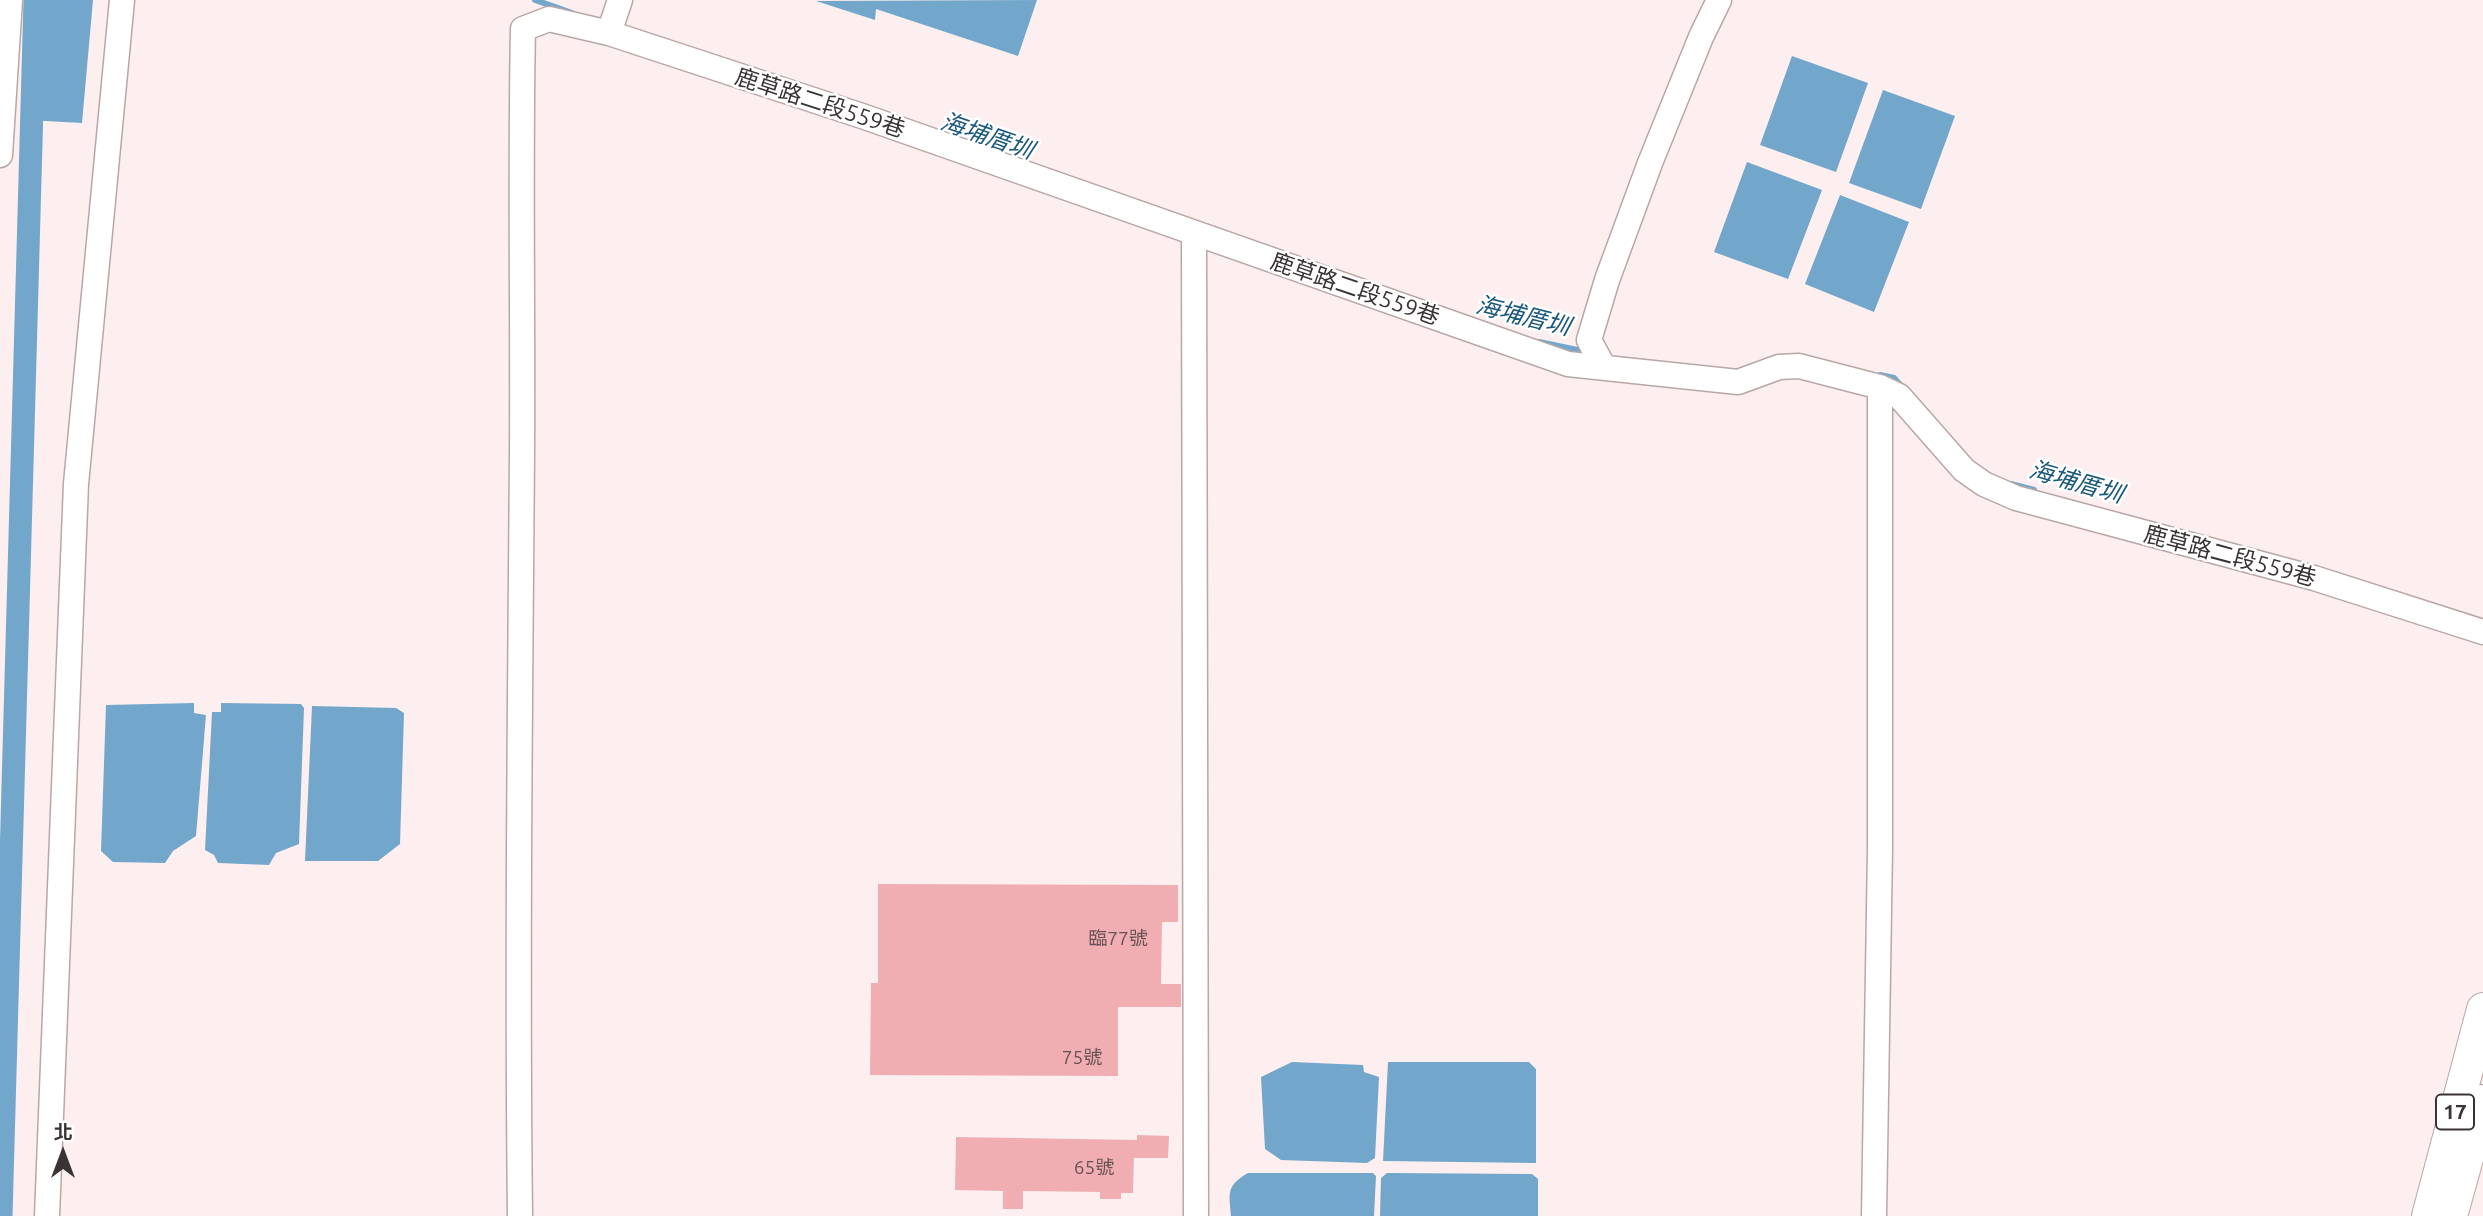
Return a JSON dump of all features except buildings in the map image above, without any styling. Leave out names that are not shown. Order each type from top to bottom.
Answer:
[{"type":"main road","name":"17","points":[[2428,1216],[2483,1009]]},
{"type":"main road","name":"17","points":[[2451,1216],[2483,1101]]},
{"type":"street","points":[[0,155],[10,0]]},
{"type":"street","points":[[47,1216],[76,484],[122,0]]},
{"type":"street","points":[[609,33],[620,0]]},
{"type":"street","points":[[1603,366],[1589,340],[1607,280],[1700,37],[1719,0]]},
{"type":"street","name":"鹿草路二段559巷","points":[[520,1216],[520,175],[523,29],[548,19],[609,33],[865,117],[1568,364],[1738,382],[1779,367],[1799,366],[1880,387],[1899,396],[1964,470],[1984,484],[2016,498],[2314,578],[2483,632]]},
{"type":"street","points":[[1194,233],[1196,1216]]},
{"type":"street","points":[[1874,1216],[1880,849],[1880,387]]},
{"type":"water","points":[[36,0],[93,0],[82,123],[27,120]]},
{"type":"water","points":[[1037,0],[1018,56],[876,9],[875,20],[816,1]]},
{"type":"water","points":[[1792,56],[1868,83],[1836,172],[1760,145]]},
{"type":"water","points":[[1883,90],[1955,116],[1921,209],[1849,183]]},
{"type":"water","points":[[1747,162],[1822,190],[1788,279],[1714,252]]},
{"type":"water","points":[[1840,195],[1909,222],[1874,312],[1805,284]]},
{"type":"water","points":[[194,703],[194,713],[206,715],[196,836],[173,851],[165,863],[113,862],[101,851],[106,705]]},
{"type":"water","points":[[221,703],[301,704],[304,708],[299,844],[276,853],[269,865],[218,863],[214,855],[205,850],[212,712],[221,712]]},
{"type":"water","points":[[312,706],[396,708],[404,713],[400,844],[378,861],[305,861]]},
{"type":"water","points":[[1292,1062],[1363,1065],[1364,1072],[1379,1077],[1375,1158],[1367,1163],[1281,1160],[1265,1149],[1261,1077]]},
{"type":"water","points":[[1388,1062],[1529,1062],[1536,1069],[1536,1163],[1383,1161]]},
{"type":"water","points":[[1248,1173],[1373,1173],[1376,1176],[1374,1216],[1231,1216],[1230,1190]]},
{"type":"water","points":[[1387,1173],[1532,1174],[1538,1179],[1538,1216],[1380,1216],[1381,1178]]},
{"type":"waterway","points":[[1,1216],[35,0]]},
{"type":"waterway","name":"海埔厝圳","points":[[535,0],[572,13]]},
{"type":"waterway","name":"海埔厝圳","points":[[1539,342],[1587,352]]},
{"type":"waterway","name":"海埔厝圳","points":[[1880,375],[1894,378],[1903,388]]},
{"type":"waterway","name":"海埔厝圳","points":[[2011,484],[2034,490]]}]
